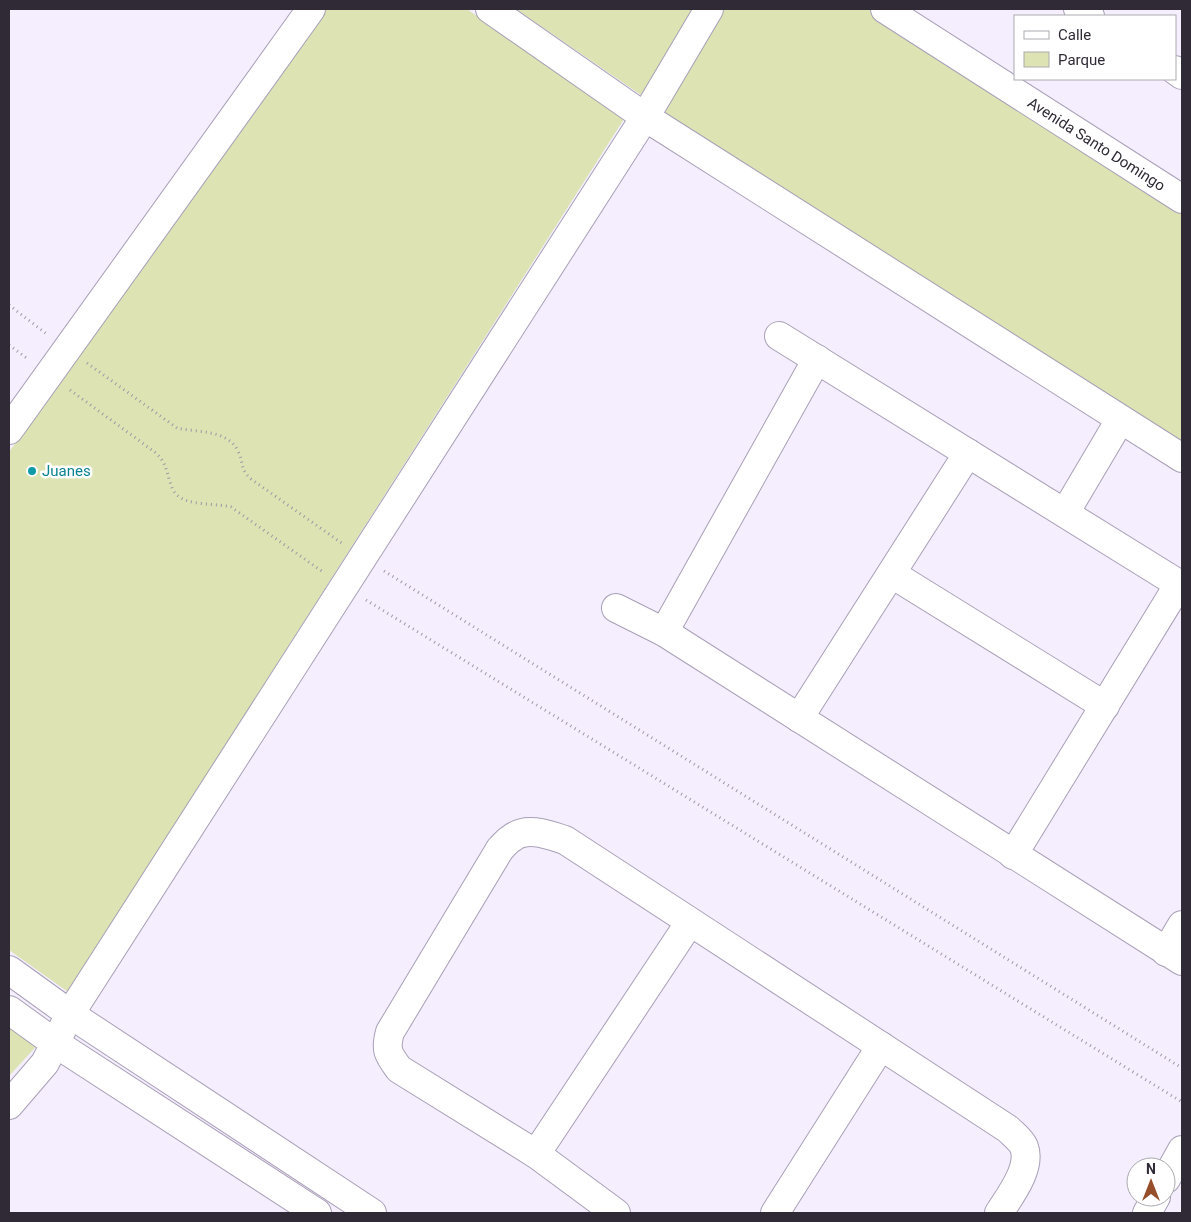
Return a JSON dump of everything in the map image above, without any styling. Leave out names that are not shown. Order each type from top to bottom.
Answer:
[{"type":"street","points":[[9,430],[311,9]]},
{"type":"street","points":[[490,9],[645,117],[1182,458]]},
{"type":"street","points":[[9,1105],[45,1063],[70,1014],[645,117],[709,9]]},
{"type":"street","name":"Avenida Santo Domingo","points":[[885,9],[1182,199]]},
{"type":"street","points":[[779,336],[1181,585],[1013,855]]},
{"type":"street","points":[[664,632],[817,360]]},
{"type":"street","points":[[1065,513],[1120,420]]},
{"type":"street","points":[[799,718],[968,453]]},
{"type":"street","points":[[892,574],[1105,706]]},
{"type":"street","points":[[616,608],[664,632],[1174,957],[1182,925]]},
{"type":"street","points":[[616,1213],[536,1154],[399,1069],[390,1056],[387,1044],[390,1032],[500,849],[513,837],[527,832],[544,834],[565,840],[1008,1129],[1025,1149],[1025,1162],[1021,1176],[999,1213]]},
{"type":"street","points":[[536,1154],[690,922]]},
{"type":"street","points":[[9,970],[70,1014],[372,1213]]},
{"type":"street","points":[[9,1010],[55,1043],[317,1213]]},
{"type":"street","points":[[775,1213],[881,1046]]},
{"type":"path","points":[[9,305],[177,428],[210,432],[222,436],[235,445],[241,458],[244,472],[251,479],[362,557],[1182,1068]]},
{"type":"path","points":[[9,345],[156,452],[163,460],[176,495],[190,502],[231,507],[344,587],[1182,1102]]},
{"type":"green space","points":[[325,9],[467,9],[624,119],[68,992],[9,950],[9,452]]},
{"type":"green space","points":[[516,9],[694,9],[641,95]]},
{"type":"green space","points":[[722,9],[870,9],[1182,199],[1182,444],[661,115]]},
{"type":"green space","points":[[9,1012],[44,1038],[9,1076]]},
{"type":"place","name":"Juanes","points":[[32,471]]}]
